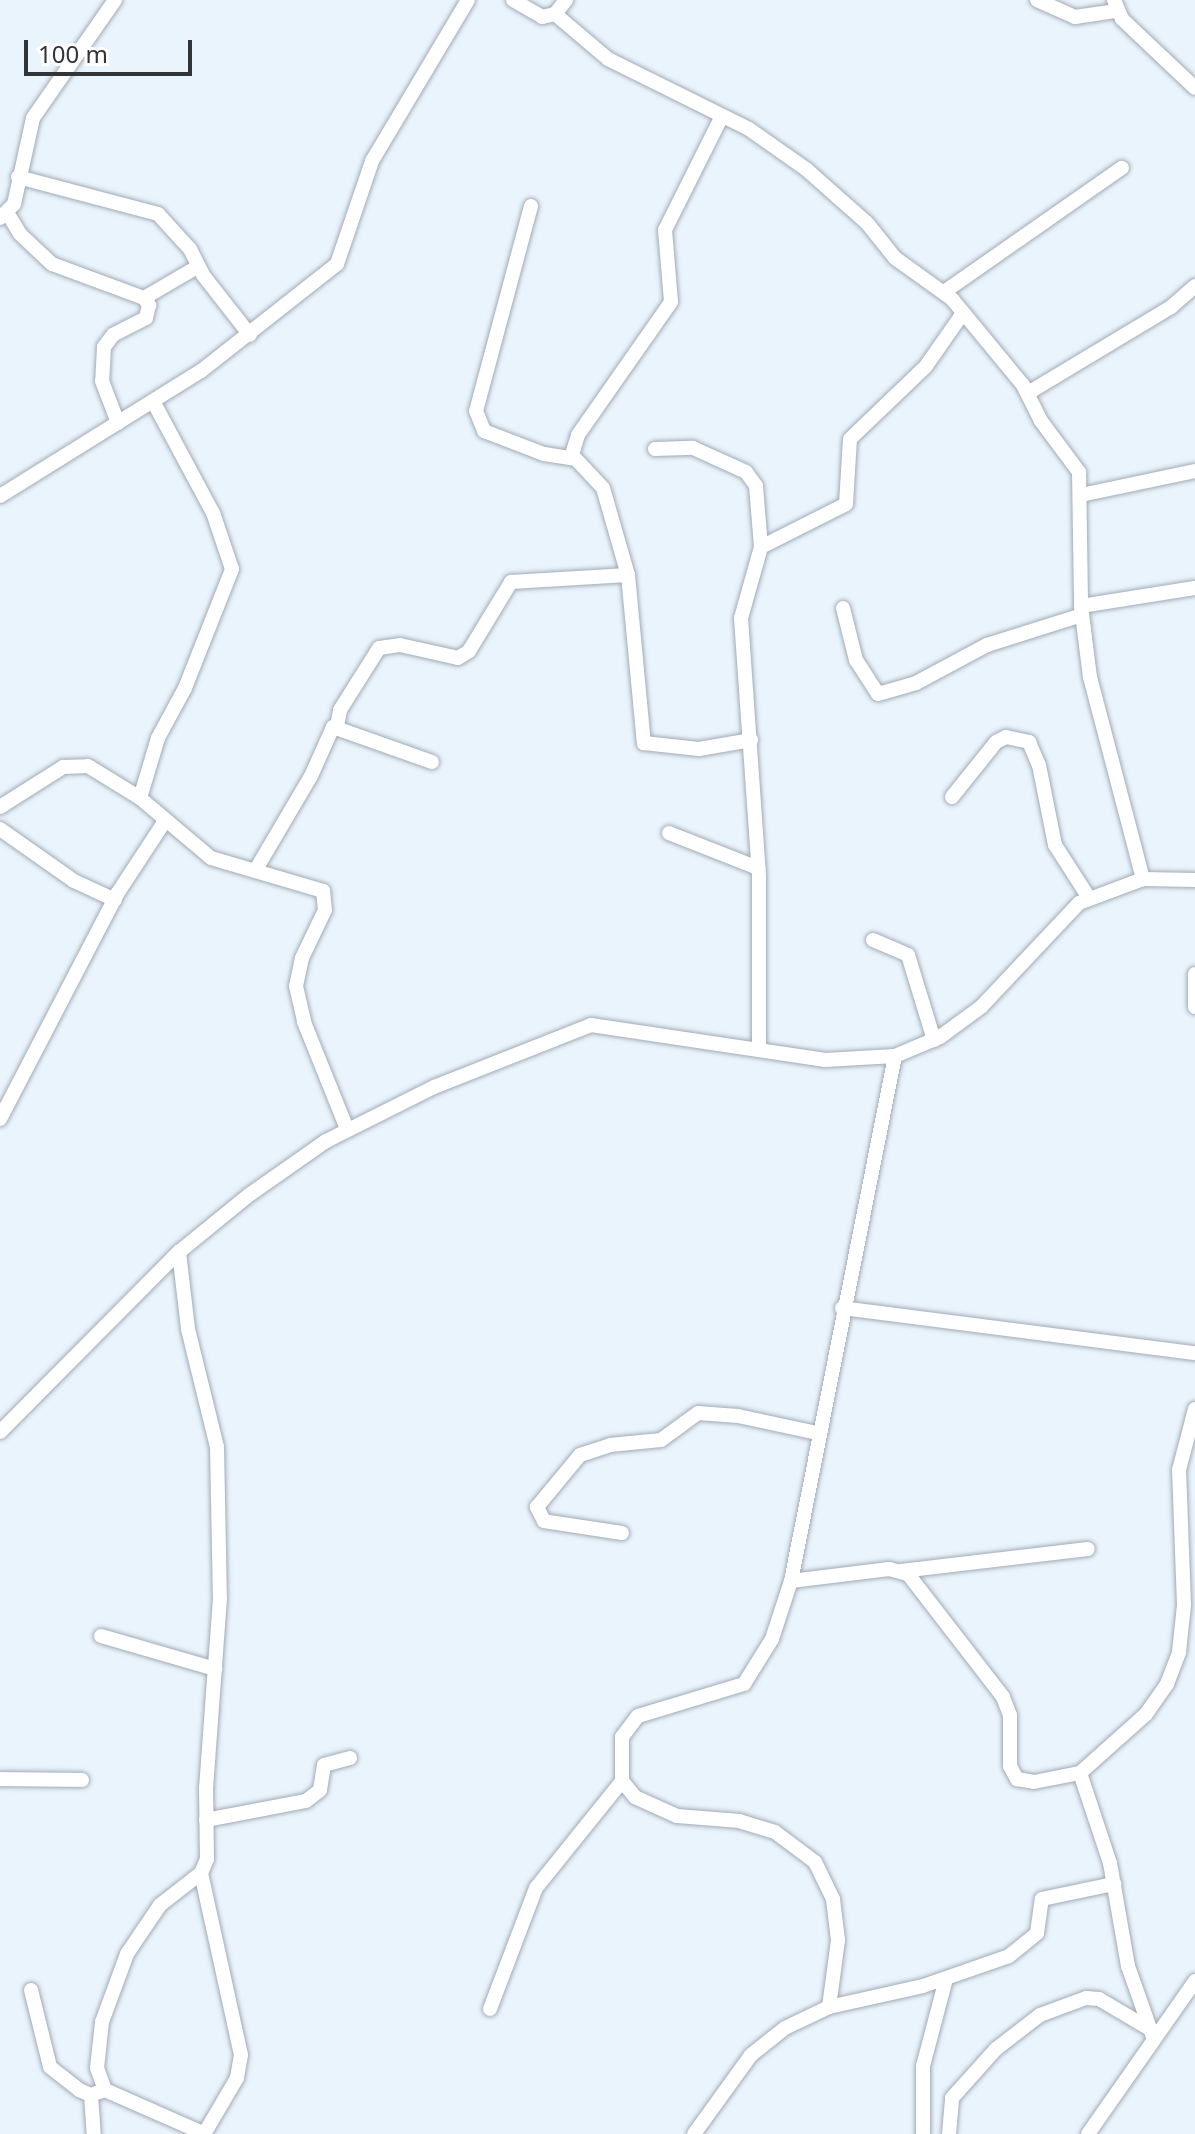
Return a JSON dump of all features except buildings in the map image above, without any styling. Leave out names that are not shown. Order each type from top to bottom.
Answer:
[{"type":"street","points":[[115,0],[33,118],[4,216],[52,264],[144,298],[150,312],[146,318],[113,335],[100,365],[118,423]]},
{"type":"street","points":[[0,496],[153,401],[250,335],[337,264],[372,161],[468,0]]},
{"type":"street","points":[[513,0],[535,15],[555,14],[608,59],[722,116],[806,169],[867,223],[895,258],[944,292],[1028,393],[1041,421],[1076,464],[1081,495],[1081,611],[1094,696],[1143,879]]},
{"type":"street","points":[[555,14],[566,0]]},
{"type":"street","points":[[1037,0],[1075,17],[1114,6],[1195,88]]},
{"type":"street","points":[[574,459],[578,435],[671,302],[665,230],[722,116]]},
{"type":"street","points":[[944,292],[1122,168]]},
{"type":"street","points":[[18,177],[151,209],[190,249],[197,267],[250,335]]},
{"type":"street","points":[[531,206],[476,411],[484,431],[544,454],[574,459],[603,488],[628,575],[644,743],[699,749],[751,740]]},
{"type":"street","points":[[144,298],[197,267]]},
{"type":"street","points":[[1028,393],[1171,307],[1195,286]]},
{"type":"street","points":[[761,547],[846,504],[850,439],[926,366],[963,313]]},
{"type":"street","points":[[140,798],[158,738],[185,688],[232,569],[213,513],[153,401]]},
{"type":"street","points":[[655,449],[693,448],[752,477],[761,547],[741,618],[758,868],[759,1049]]},
{"type":"street","points":[[1081,495],[1195,471]]},
{"type":"street","points":[[255,871],[311,776],[326,735],[337,726],[340,710],[379,648],[400,645],[458,658],[469,651],[511,582],[628,575]]},
{"type":"street","points":[[843,608],[856,660],[878,694],[916,683],[987,645],[1081,611],[1195,588]]},
{"type":"street","points":[[337,726],[432,762]]},
{"type":"street","points":[[952,797],[996,742],[1006,737],[1029,742],[1039,765],[1055,845],[1089,898]]},
{"type":"street","points":[[0,807],[50,774],[76,764],[88,766],[140,798],[211,858],[323,891],[325,910],[302,958],[296,986],[304,1022],[347,1129]]},
{"type":"street","points":[[0,1119],[115,900],[165,821]]},
{"type":"street","points":[[0,829],[74,881],[115,900]]},
{"type":"street","points":[[669,833],[758,868]]},
{"type":"street","points":[[2,1425],[179,1252],[272,1176],[347,1129],[434,1087],[591,1025],[849,1062],[895,1056],[934,1040],[981,1007],[1063,916],[1089,898],[1143,879],[1195,880]]},
{"type":"street","points":[[873,940],[908,955],[934,1040]]},
{"type":"street","points":[[1195,974],[1195,1007]]},
{"type":"street","points":[[490,2009],[536,1888],[622,1781],[622,1737],[630,1721],[744,1684],[772,1639],[791,1581],[842,1308],[875,1177],[895,1056]]},
{"type":"street","points":[[94,2134],[101,2033],[127,1954],[160,1905],[201,1873],[207,1859],[206,1820],[221,1556],[217,1447],[188,1329],[179,1252]]},
{"type":"street","points":[[842,1308],[1195,1353]]},
{"type":"street","points":[[901,1571],[917,1582],[1003,1697],[1010,1715],[1012,1774],[1034,1782],[1080,1773],[1146,1714],[1167,1684],[1179,1652],[1184,1605],[1179,1470],[1195,1409]]},
{"type":"street","points":[[622,1533],[544,1521],[537,1507],[580,1455],[610,1445],[661,1440],[698,1413],[710,1411],[817,1433]]},
{"type":"street","points":[[791,1581],[1088,1549]]},
{"type":"street","points":[[101,1636],[215,1669]]},
{"type":"street","points":[[206,1820],[306,1801],[320,1790],[324,1765],[350,1758]]},
{"type":"street","points":[[1080,1773],[1114,1884],[1128,1966],[1152,2034]]},
{"type":"street","points":[[0,1779],[82,1780]]},
{"type":"street","points":[[622,1781],[635,1797],[677,1816],[740,1821],[775,1832],[815,1862],[833,1899],[838,1940],[829,2007]]},
{"type":"street","points":[[31,1990],[50,2067],[67,2084],[98,2092],[204,2134],[237,2078],[241,2055],[201,1873]]},
{"type":"street","points":[[694,2134],[751,2055],[785,2028],[829,2007],[946,1979],[1009,1956],[1032,1940],[1042,1899],[1114,1884]]},
{"type":"street","points":[[923,2134],[923,2066],[946,1979]]},
{"type":"street","points":[[1088,2134],[1152,2034],[1195,1981]]},
{"type":"street","points":[[949,2134],[947,2110],[952,2098],[1006,2040],[1040,2015],[1086,1998],[1099,1999],[1152,2034]]}]
